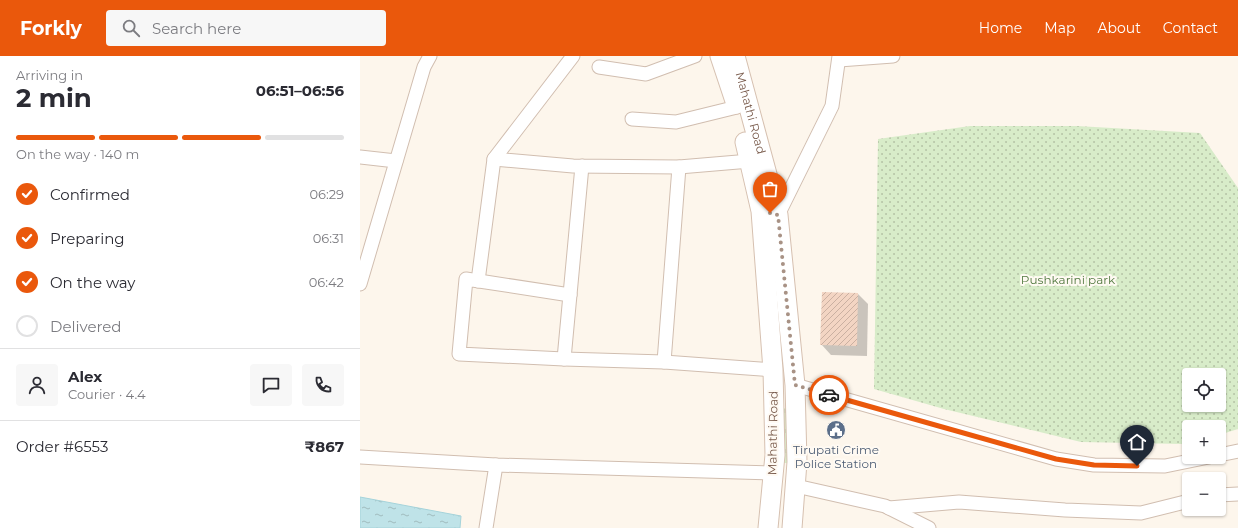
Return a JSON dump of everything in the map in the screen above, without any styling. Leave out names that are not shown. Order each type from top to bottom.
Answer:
[{"type":"street","points":[[360,284],[424,67],[430,56]]},
{"type":"street","points":[[478,281],[494,159],[573,56]]},
{"type":"street","points":[[599,68],[646,74],[695,56]]},
{"type":"street","name":"Mahathi Road","points":[[720,56],[737,107],[750,161],[770,213],[775,455],[768,528]]},
{"type":"street","name":"Mahathi Road","points":[[735,56],[770,213],[795,385],[797,462],[792,528]]},
{"type":"street","points":[[770,213],[832,106],[839,58],[893,56]]},
{"type":"street","points":[[632,119],[676,122],[737,107]]},
{"type":"street","points":[[360,157],[396,161]]},
{"type":"street","points":[[494,159],[582,166],[679,167],[750,161]]},
{"type":"street","points":[[564,359],[582,166]]},
{"type":"street","points":[[664,362],[679,167]]},
{"type":"street","points":[[570,295],[466,279],[459,354],[664,362],[773,370]]},
{"type":"street","points":[[795,385],[1056,459],[1094,465],[1165,466],[1182,463]]},
{"type":"street","points":[[1226,454],[1238,451]]},
{"type":"street","points":[[360,457],[496,464],[773,473]]},
{"type":"street","points":[[486,528],[496,464]]},
{"type":"street","points":[[796,486],[889,508],[929,528]]},
{"type":"street","points":[[1226,495],[1238,494]]},
{"type":"street","points":[[889,508],[958,502],[1065,510],[1141,512],[1182,503]]},
{"type":"green space","name":"Pushkarini park","points":[[970,126],[1077,126],[1200,133],[1238,188],[1238,429],[1226,433],[1226,420],[1182,420],[1182,444],[1081,442],[944,409],[874,389],[878,139]]},
{"type":"green space","points":[[784,408],[787,409],[791,463],[782,463]]},
{"type":"water","points":[[360,497],[461,516],[460,528],[360,528]]},
{"type":"building","points":[[822,292],[858,293],[857,346],[820,345]]},
{"type":"way so far","points":[[770,213],[778,215],[795,385],[829,395]]},
{"type":"place","name":"Tirupati Crime Police Station","points":[[836,430]]},
{"type":"route","points":[[829,395],[1056,459],[1094,465],[1137,466]]}]
